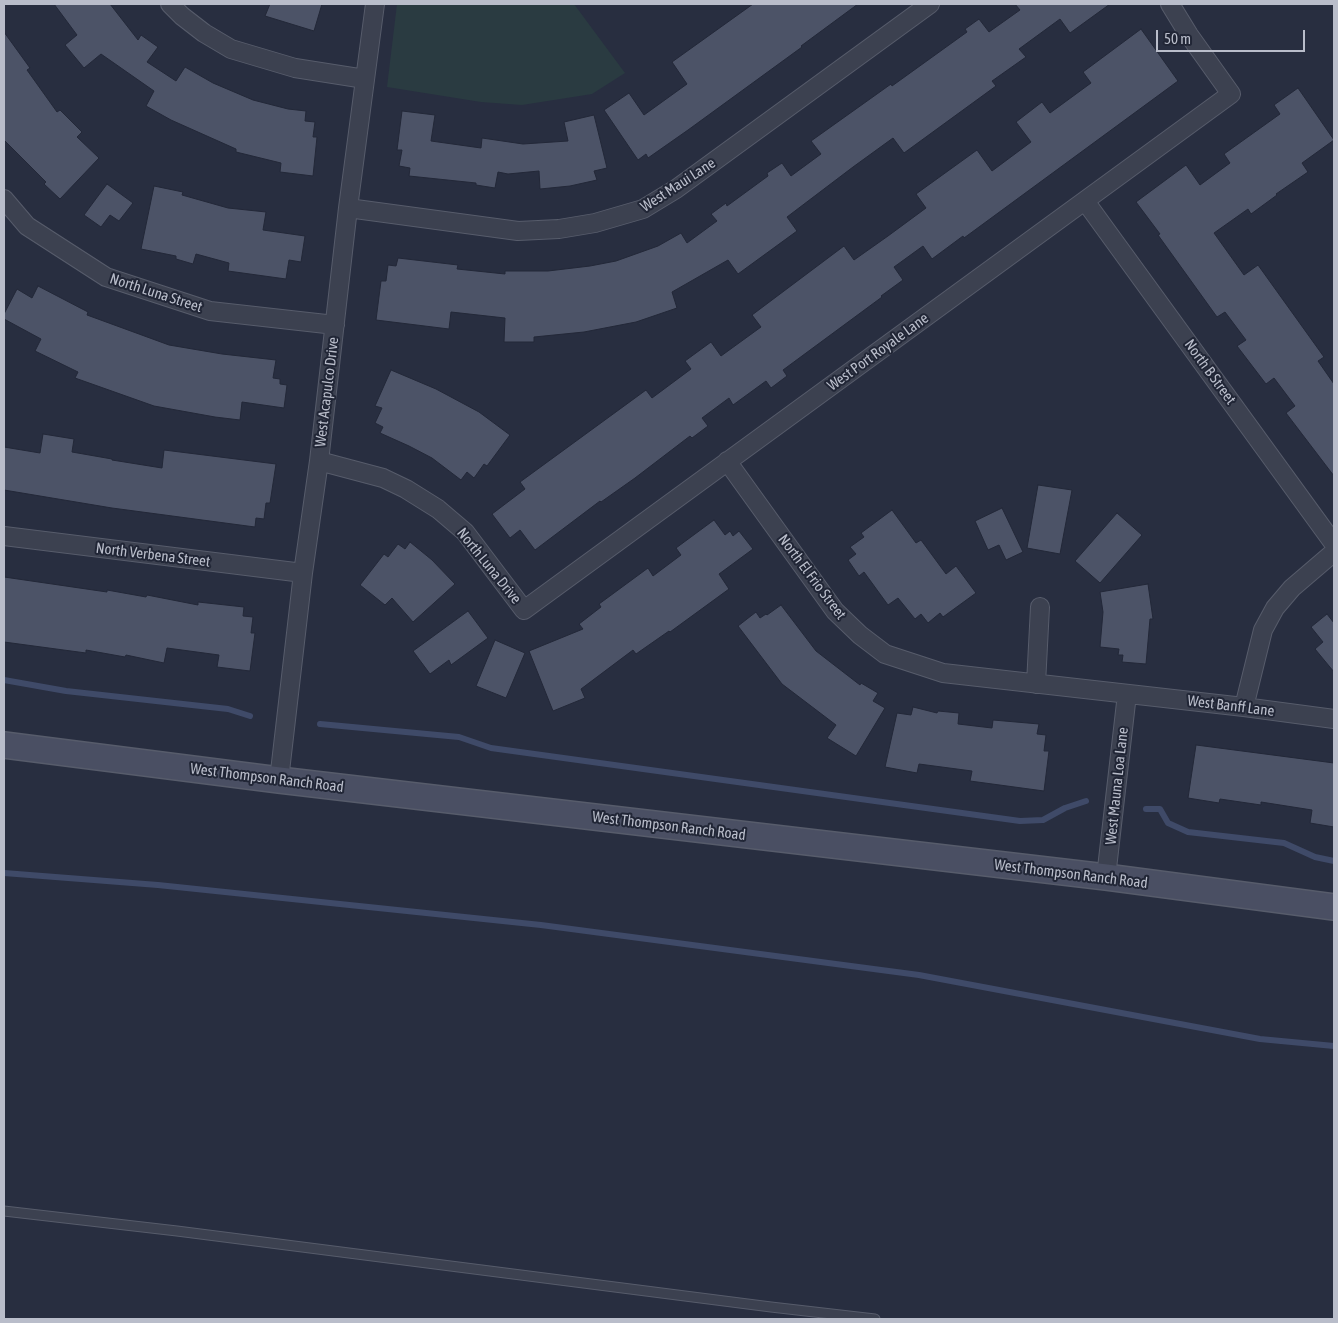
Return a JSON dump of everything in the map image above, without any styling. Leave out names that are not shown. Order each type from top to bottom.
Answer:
[{"type":"main road","name":"West Thompson Ranch Road","points":[[4,745],[1334,907]]},
{"type":"street","points":[[170,4],[182,16],[231,49],[295,68],[365,79]]},
{"type":"street","name":"West Acapulco Drive","points":[[279,780],[303,573],[319,461],[348,208],[375,4]]},
{"type":"street","name":"West Maui Lane","points":[[348,208],[518,231],[559,229],[595,224],[643,209],[676,189],[930,4]]},
{"type":"street","name":"West Port Royale Lane","points":[[524,610],[1231,94],[1189,36],[1170,4]]},
{"type":"street","name":"North Luna Street","points":[[4,199],[27,226],[106,277],[210,311],[335,325]]},
{"type":"street","name":"North B Street","points":[[1085,200],[1334,544]]},
{"type":"street","name":"North Luna Drive","points":[[319,461],[383,478],[406,489],[438,509],[465,532],[524,610]]},
{"type":"street","name":"North El Frio Street","points":[[727,461],[835,611],[860,635],[885,654],[944,674],[1127,694]]},
{"type":"street","name":"North Verbena Street","points":[[4,536],[303,573]]},
{"type":"street","points":[[1244,707],[1262,630],[1275,608],[1292,588],[1334,552]]},
{"type":"street","points":[[1036,684],[1040,607]]},
{"type":"street","name":"West Banff Lane","points":[[1127,694],[1334,719]]},
{"type":"street","name":"West Mauna Loa Lane","points":[[1106,878],[1127,694]]},
{"type":"lane","points":[[4,1211],[177,1230],[875,1319]]},
{"type":"shaded area","points":[[397,4],[574,4],[625,73],[592,94],[522,105],[481,102],[387,87]]},
{"type":"building","points":[[54,4],[110,4],[138,40],[141,35],[158,47],[147,62],[176,81],[185,67],[213,83],[253,100],[288,109],[306,111],[305,121],[315,122],[313,137],[317,137],[313,176],[280,172],[281,163],[236,152],[236,149],[171,120],[146,106],[154,91],[101,54],[84,68],[65,45],[77,35]]},
{"type":"building","points":[[270,4],[322,4],[314,31],[265,16]]},
{"type":"building","points":[[753,4],[858,4],[688,130],[648,158],[646,154],[638,160],[604,110],[629,93],[644,115],[687,84],[672,62]]},
{"type":"building","points":[[1015,4],[1110,4],[1070,33],[1060,19],[1019,49],[1026,57],[992,81],[996,86],[904,153],[893,138],[787,217],[797,231],[738,274],[728,260],[672,292],[677,308],[636,322],[584,332],[534,337],[534,342],[504,342],[505,318],[451,312],[449,329],[376,320],[381,281],[386,281],[388,265],[396,266],[398,258],[458,265],[457,269],[505,274],[505,271],[548,271],[616,261],[658,246],[681,233],[687,243],[717,221],[711,214],[726,203],[727,206],[768,176],[767,173],[782,163],[791,176],[821,154],[811,141],[967,32],[965,29],[979,19],[989,32],[1020,10]]},
{"type":"building","points":[[1141,29],[1178,81],[964,238],[963,236],[932,259],[923,246],[894,267],[903,280],[783,370],[787,376],[771,388],[766,381],[733,405],[729,398],[702,418],[708,426],[692,438],[690,436],[535,550],[520,530],[510,538],[492,514],[525,489],[520,482],[646,390],[652,398],[691,369],[685,361],[711,342],[721,356],[761,327],[752,315],[844,246],[854,260],[888,236],[926,208],[916,194],[977,150],[992,171],[1031,142],[1016,122],[1042,102],[1050,113],[1091,83],[1083,72]]},
{"type":"building","points":[[4,32],[30,68],[27,70],[57,112],[60,110],[82,132],[77,137],[99,158],[60,199],[44,184],[46,182],[4,140]]},
{"type":"building","points":[[1298,88],[1334,140],[1302,163],[1308,172],[1251,214],[1248,209],[1214,233],[1244,275],[1258,265],[1324,357],[1318,361],[1334,384],[1334,476],[1286,413],[1295,406],[1274,378],[1266,384],[1237,346],[1246,340],[1225,312],[1217,317],[1136,202],[1186,165],[1200,185],[1230,163],[1224,154],[1280,114],[1274,105]]},
{"type":"building","points":[[402,111],[435,115],[431,141],[481,148],[482,138],[523,144],[568,141],[564,122],[594,115],[607,168],[594,171],[597,180],[570,186],[540,189],[539,171],[508,174],[498,172],[495,188],[476,185],[476,183],[409,176],[410,168],[399,166],[402,150],[397,150]]},
{"type":"building","points":[[107,184],[133,203],[119,221],[110,215],[101,227],[84,215]]},
{"type":"building","points":[[154,186],[183,192],[182,195],[228,208],[266,212],[263,230],[305,236],[301,262],[289,260],[286,279],[228,271],[229,263],[196,254],[193,264],[176,259],[176,256],[141,249]]},
{"type":"building","points":[[38,286],[88,312],[87,315],[169,345],[222,354],[276,360],[273,378],[280,379],[280,384],[287,385],[284,408],[242,402],[240,420],[215,417],[154,406],[75,378],[78,372],[35,351],[41,339],[4,319],[4,314],[17,289],[32,298]]},
{"type":"building","points":[[391,370],[436,389],[479,412],[510,435],[487,466],[484,464],[474,478],[467,472],[461,480],[432,458],[380,433],[383,427],[375,423],[382,408],[375,406]]},
{"type":"building","points":[[43,434],[74,439],[72,452],[162,468],[164,450],[276,464],[270,503],[266,503],[264,519],[256,518],[255,527],[112,508],[4,490],[4,447],[40,453]]},
{"type":"building","points":[[1038,485],[1072,490],[1060,554],[1027,548]]},
{"type":"building","points":[[1002,508],[1023,552],[1006,560],[999,545],[988,550],[975,521]]},
{"type":"building","points":[[892,510],[916,543],[921,540],[946,574],[956,566],[976,593],[943,617],[940,613],[928,623],[921,614],[915,619],[898,598],[888,605],[864,572],[859,576],[848,560],[856,554],[850,547],[864,537],[861,533]]},
{"type":"building","points":[[1117,513],[1142,535],[1100,583],[1075,561]]},
{"type":"building","points":[[714,520],[725,535],[730,531],[733,536],[739,531],[753,549],[719,574],[729,589],[636,654],[633,650],[581,689],[585,698],[553,711],[529,651],[583,629],[579,624],[601,607],[599,604],[648,568],[653,576],[681,555],[676,548]]},
{"type":"building","points":[[410,542],[432,560],[455,584],[413,622],[392,598],[385,605],[360,585],[384,554],[388,557],[398,544],[405,549]]},
{"type":"building","points":[[4,577],[146,597],[147,595],[198,605],[198,602],[244,607],[243,616],[253,617],[251,633],[255,633],[250,671],[217,667],[219,655],[167,648],[164,663],[126,655],[125,657],[86,650],[86,653],[4,642]]},
{"type":"building","points":[[1148,584],[1153,619],[1150,619],[1146,664],[1122,662],[1123,655],[1118,655],[1119,649],[1100,647],[1103,612],[1100,592]]},
{"type":"building","points":[[781,605],[816,651],[860,685],[861,683],[878,693],[873,701],[885,708],[856,756],[827,738],[836,725],[782,684],[738,626],[756,612],[760,618]]},
{"type":"building","points":[[468,611],[488,638],[451,665],[449,660],[430,674],[413,651]]},
{"type":"building","points":[[1327,614],[1334,623],[1334,672],[1315,649],[1323,642],[1311,627]]},
{"type":"building","points":[[495,640],[525,653],[506,698],[476,686]]},
{"type":"building","points":[[913,707],[937,713],[938,711],[959,713],[958,724],[992,728],[993,720],[1039,724],[1037,734],[1046,735],[1044,751],[1049,751],[1044,791],[970,781],[972,771],[919,764],[917,773],[885,767],[897,713],[911,715]]},
{"type":"building","points":[[1196,745],[1334,763],[1334,827],[1310,823],[1312,810],[1261,802],[1261,805],[1220,799],[1219,803],[1188,798]]},
{"type":"waterway","points":[[4,680],[66,691],[228,709],[250,716]]},
{"type":"waterway","points":[[320,724],[459,737],[491,748],[1020,821],[1043,820],[1065,808],[1086,801]]},
{"type":"waterway","points":[[1146,809],[1160,809],[1168,823],[1188,832],[1284,843],[1315,857],[1334,861]]},
{"type":"waterway","points":[[4,873],[158,885],[541,925],[919,975],[1260,1039],[1334,1046]]}]
